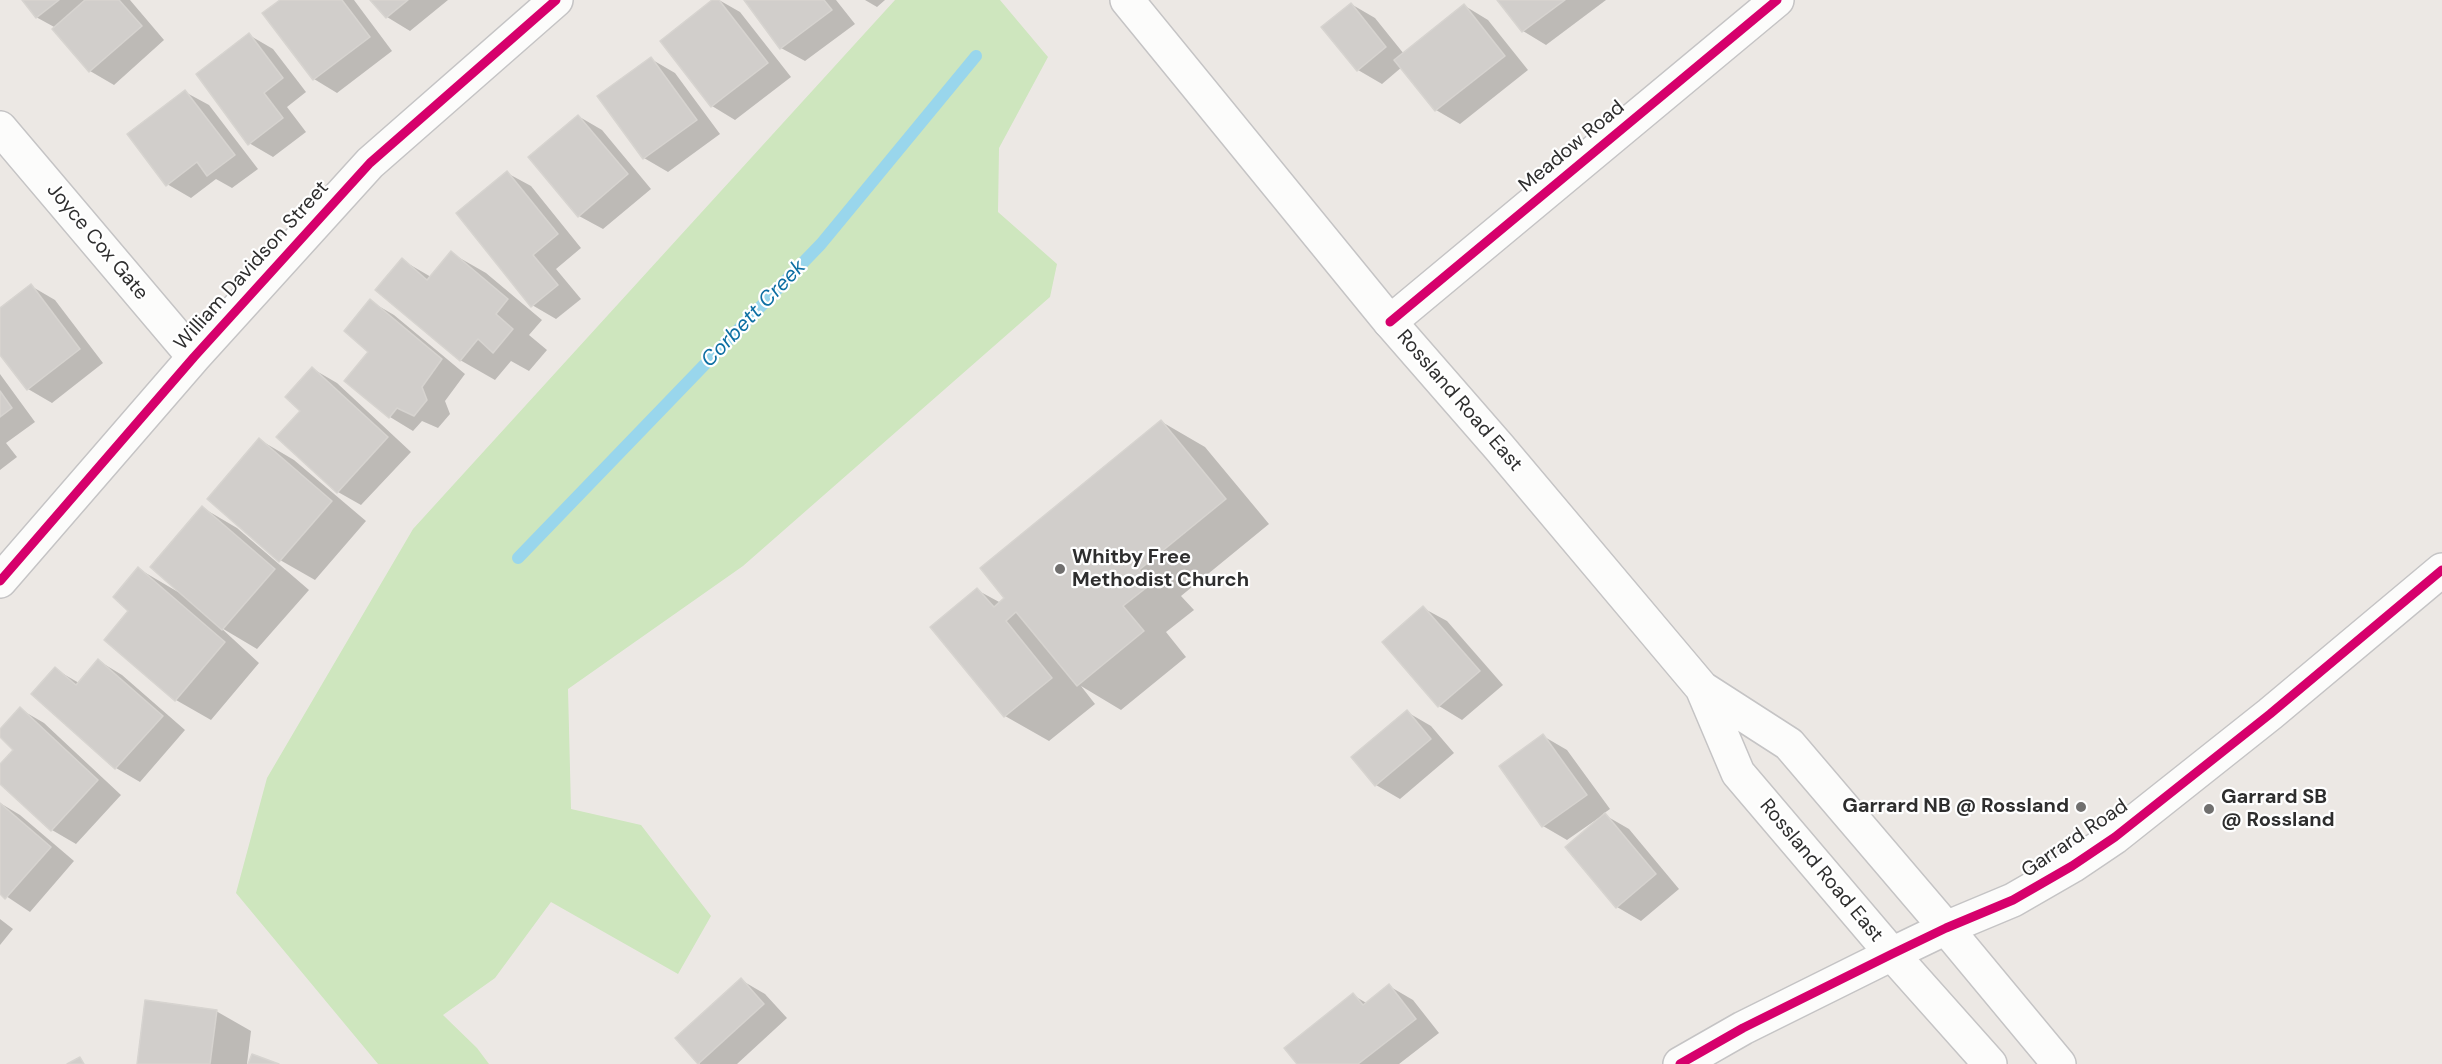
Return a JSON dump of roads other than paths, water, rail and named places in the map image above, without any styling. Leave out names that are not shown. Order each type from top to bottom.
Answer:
[{"type":"street","name":"William Davidson Street","points":[[0,580],[194,357],[370,163],[556,0]]},
{"type":"street","name":"Rossland Road East","points":[[1127,0],[1390,322],[1499,447],[1702,688],[1789,744],[2059,1064]]},
{"type":"street","name":"Meadow Road","points":[[1390,322],[1777,0]]},
{"type":"street","name":"Joyce Cox Gate","points":[[0,128],[194,357]]},
{"type":"street","name":"Garrard Road","points":[[1680,1064],[1743,1028],[1892,954],[2013,900],[2072,866],[2115,837],[2270,714],[2442,570]]},
{"type":"street","name":"Rossland Road East","points":[[1702,688],[1738,773],[1892,954],[1990,1064]]},
{"type":"waterway","name":"Corbett Creek","points":[[518,558],[821,244],[976,56]]},
{"type":"place","name":"Whitby Free Methodist Church","points":[[1060,569]]},
{"type":"place","name":"Garrard NB @ Rossland","points":[[2081,807]]},
{"type":"place","name":"Garrard SB @ Rossland","points":[[2209,809]]}]
